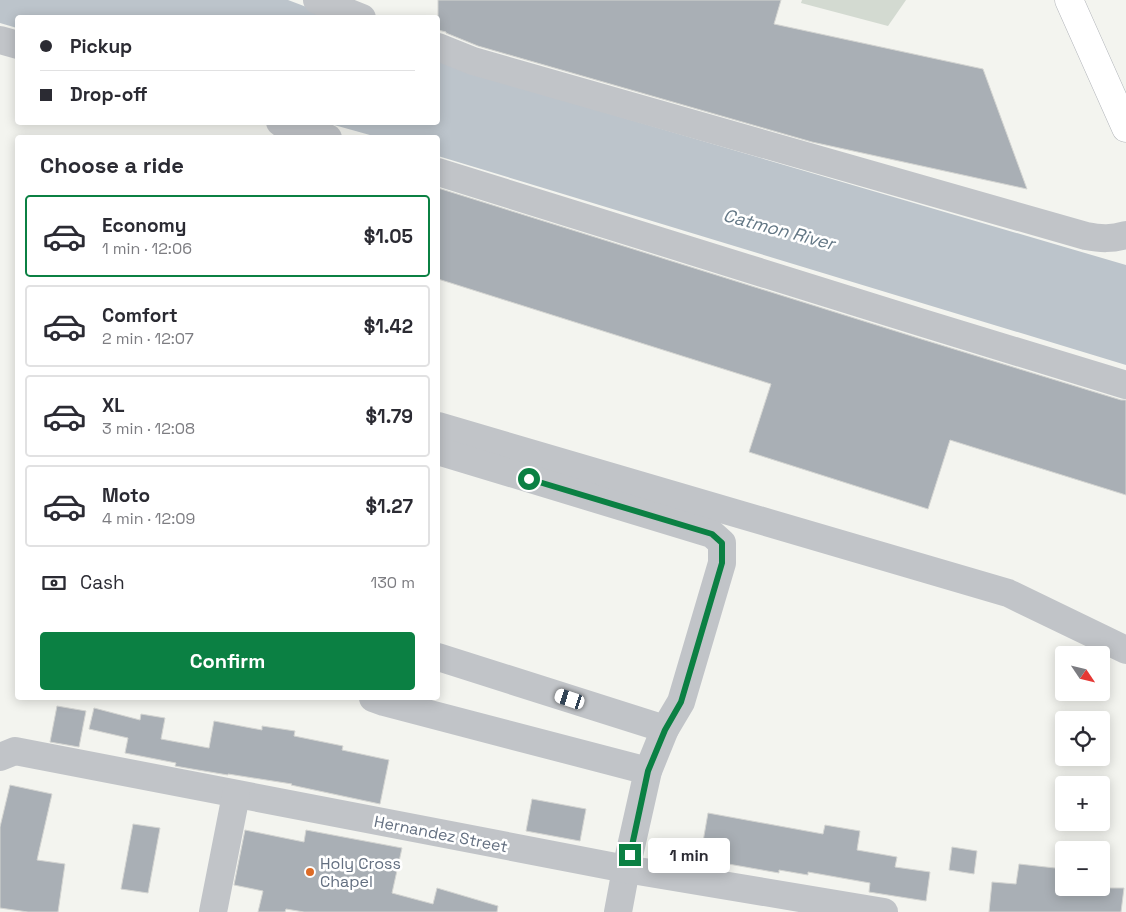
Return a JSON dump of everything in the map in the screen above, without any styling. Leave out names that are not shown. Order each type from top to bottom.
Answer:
[{"type":"main road","points":[[1069,0],[1126,128]]},
{"type":"street","points":[[317,0],[354,15]]},
{"type":"street","points":[[0,40],[15,44]]},
{"type":"street","points":[[440,49],[473,61],[1086,236],[1110,239],[1126,235]]},
{"type":"street","points":[[289,125],[319,135]]},
{"type":"street","points":[[440,173],[923,324],[1126,385]]},
{"type":"street","points":[[440,427],[1008,593],[1126,650]]},
{"type":"street","points":[[440,452],[712,534],[722,543],[722,563],[681,702],[665,730],[648,771],[618,912]]},
{"type":"street","points":[[440,658],[665,730]]},
{"type":"street","points":[[378,700],[648,771]]},
{"type":"street","name":"Hernandez Street","points":[[0,757],[15,751],[626,869],[884,912]]},
{"type":"street","points":[[213,912],[236,795]]},
{"type":"shaded area","points":[[802,0],[906,0],[888,26],[801,3]]},
{"type":"water","points":[[0,0],[288,0],[328,15],[15,15],[15,27],[0,23]]},
{"type":"water","name":"Catmon River","points":[[440,59],[494,80],[1126,265],[1126,365],[440,157],[440,135],[370,135],[334,125],[440,125]]},
{"type":"building","points":[[438,0],[781,0],[774,24],[983,69],[1027,189],[812,142],[478,46],[440,30],[440,15],[438,15]]},
{"type":"building","points":[[440,189],[918,338],[1126,400],[1126,495],[950,440],[928,509],[749,452],[771,384],[440,280]]},
{"type":"building","points":[[57,706],[86,711],[79,747],[50,742]]},
{"type":"building","points":[[94,708],[140,720],[141,714],[165,718],[161,739],[209,748],[214,721],[262,730],[262,726],[295,731],[294,736],[343,746],[342,750],[389,760],[380,804],[292,784],[175,766],[176,763],[125,753],[128,738],[89,729]]},
{"type":"building","points":[[10,785],[52,794],[37,860],[65,864],[58,912],[28,912],[0,908],[0,827]]},
{"type":"building","points":[[532,799],[586,809],[580,841],[526,831]]},
{"type":"building","points":[[708,813],[823,834],[825,825],[860,831],[857,850],[897,857],[895,867],[930,872],[926,901],[869,892],[870,883],[808,872],[808,875],[779,870],[779,873],[700,859]]},
{"type":"building","points":[[133,824],[160,828],[148,893],[121,889]]},
{"type":"building","points":[[245,830],[304,842],[306,830],[402,848],[392,893],[433,904],[437,888],[498,906],[497,912],[304,912],[286,909],[285,912],[258,912],[263,891],[234,885]]},
{"type":"building","points":[[952,847],[977,851],[974,874],[949,870]]},
{"type":"building","points":[[1019,864],[1055,868],[1055,896],[1110,896],[1110,888],[1124,888],[1121,912],[989,912],[992,882],[1016,884]]},
{"type":"place","name":"Holy Cross Chapel","points":[[310,872]]},
{"type":"route","points":[[529,479],[712,534],[722,543],[722,563],[681,702],[665,730],[648,771],[630,855]]}]
